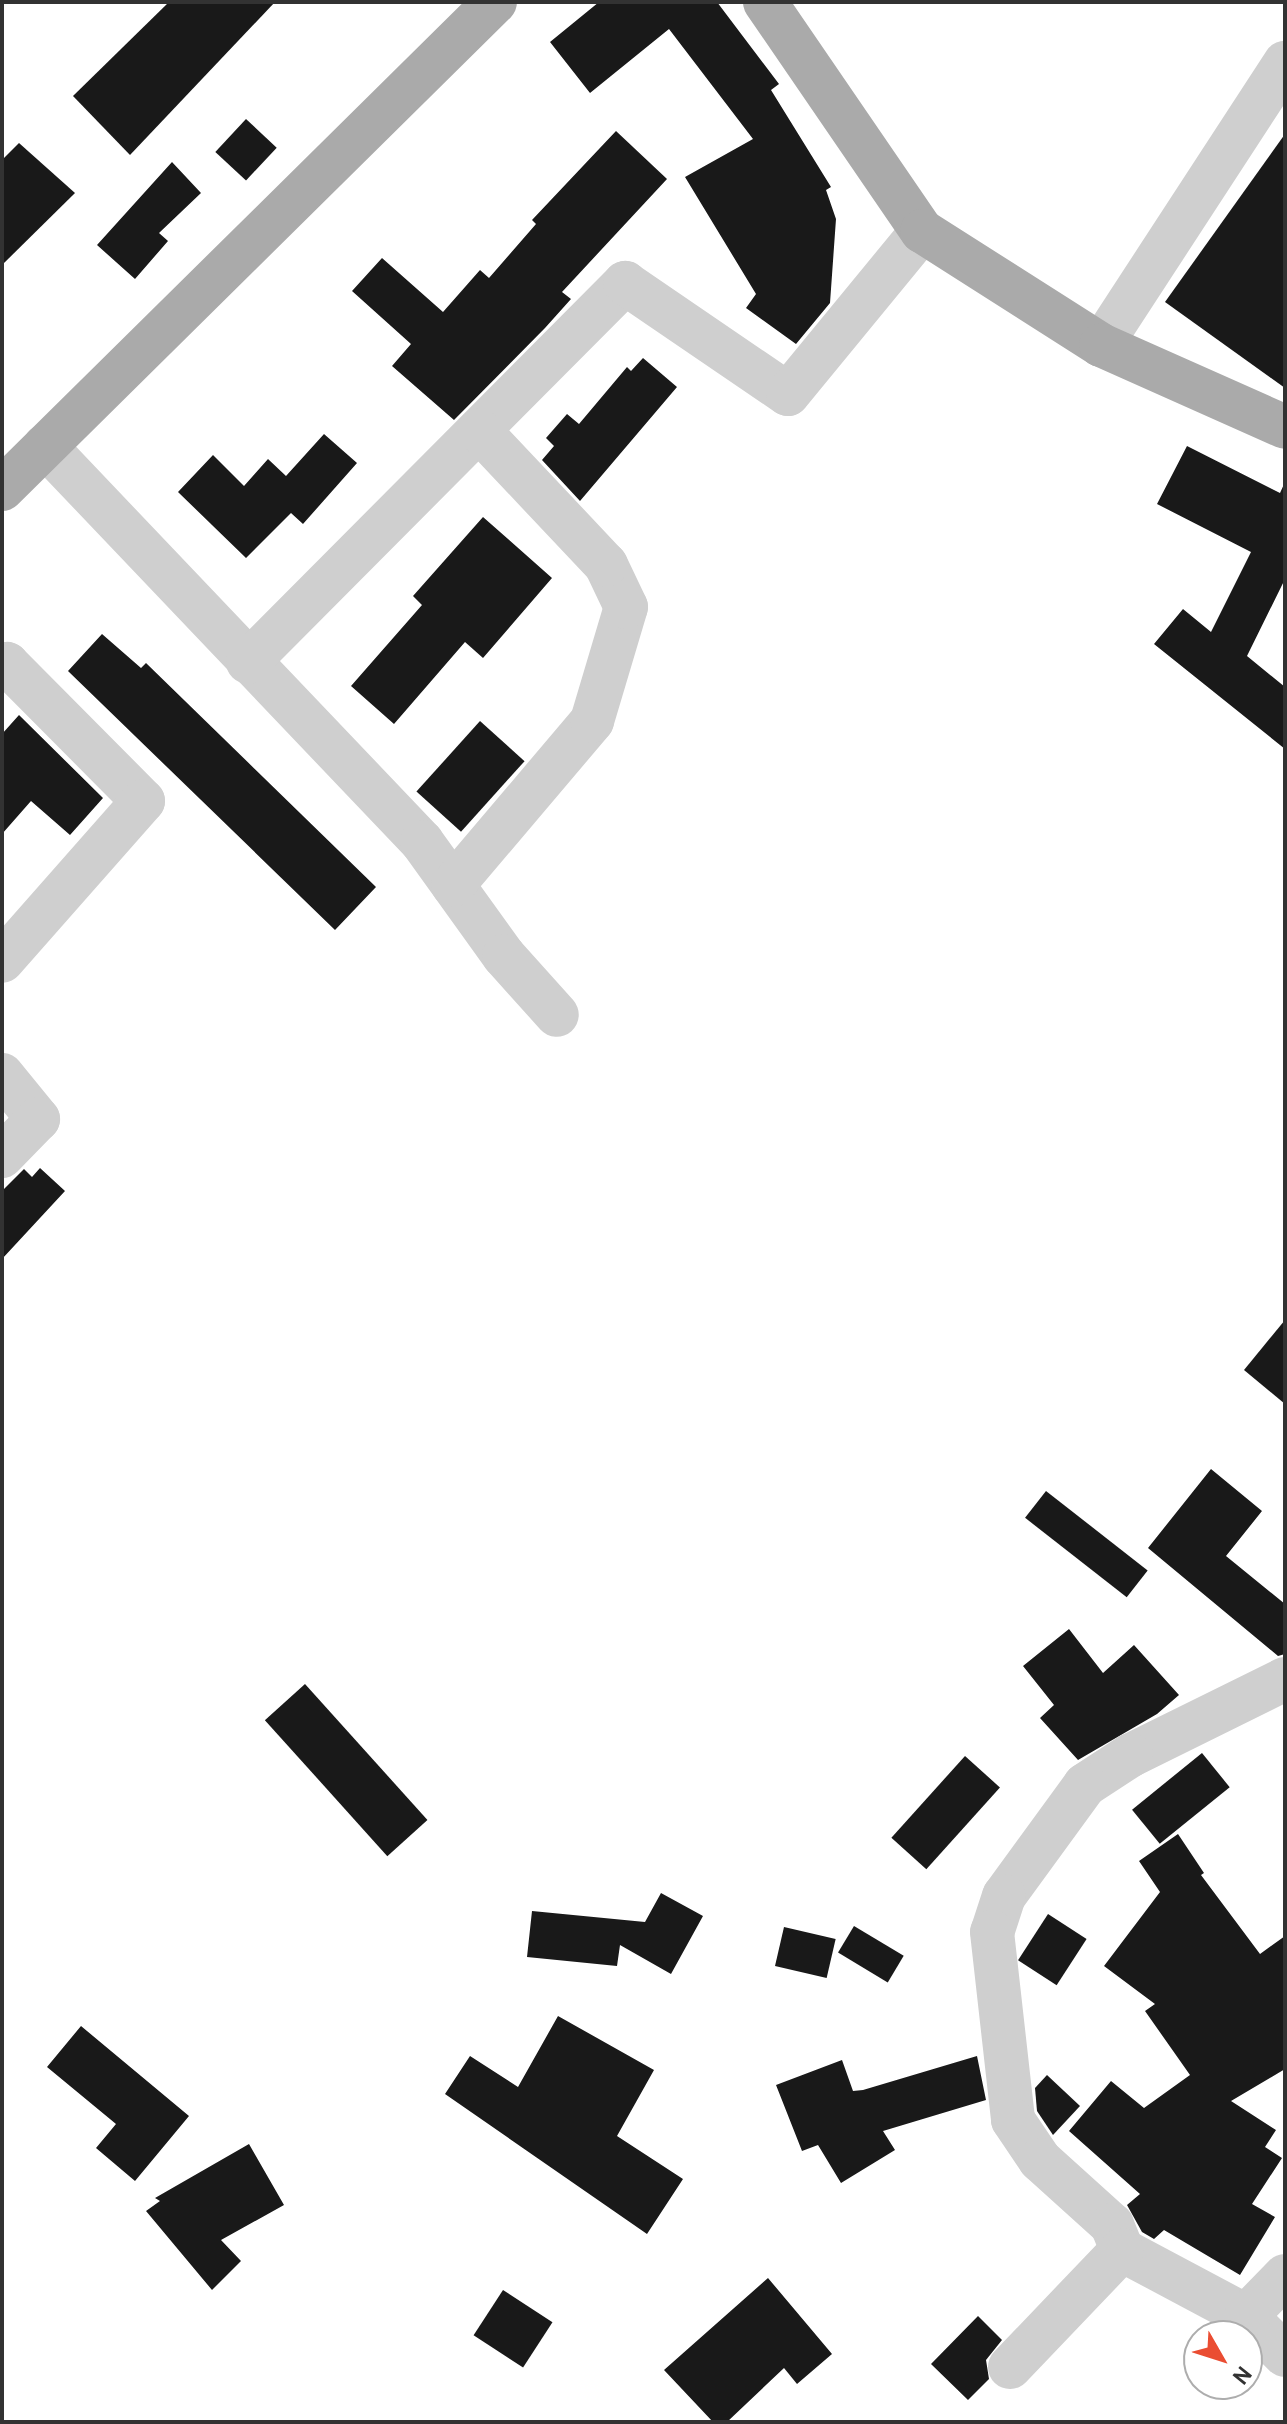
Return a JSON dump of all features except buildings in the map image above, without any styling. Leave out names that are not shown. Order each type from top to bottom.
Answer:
[{"type":"main road","points":[[2,489],[495,2]]},
{"type":"main road","points":[[765,2],[922,231],[1101,345],[1285,427]]},
{"type":"street","points":[[1101,345],[1285,63]]},
{"type":"street","points":[[248,662],[625,283],[788,394],[922,231]]},
{"type":"street","points":[[453,885],[592,721],[626,607],[606,565],[479,430]]},
{"type":"street","points":[[45,446],[422,842],[504,956],[557,1015]]},
{"type":"street","points":[[2,670],[7,664],[143,801],[2,961]]},
{"type":"street","points":[[2,1075],[38,1119],[2,1156]]},
{"type":"street","points":[[1285,1679],[1131,1755],[1085,1785],[1004,1896],[992,1932],[1013,2120],[1040,2160],[1112,2225],[1122,2250],[1246,2316],[1285,2355]]},
{"type":"street","points":[[1010,2367],[1122,2250]]},
{"type":"street","points":[[1246,2316],[1285,2276]]}]
